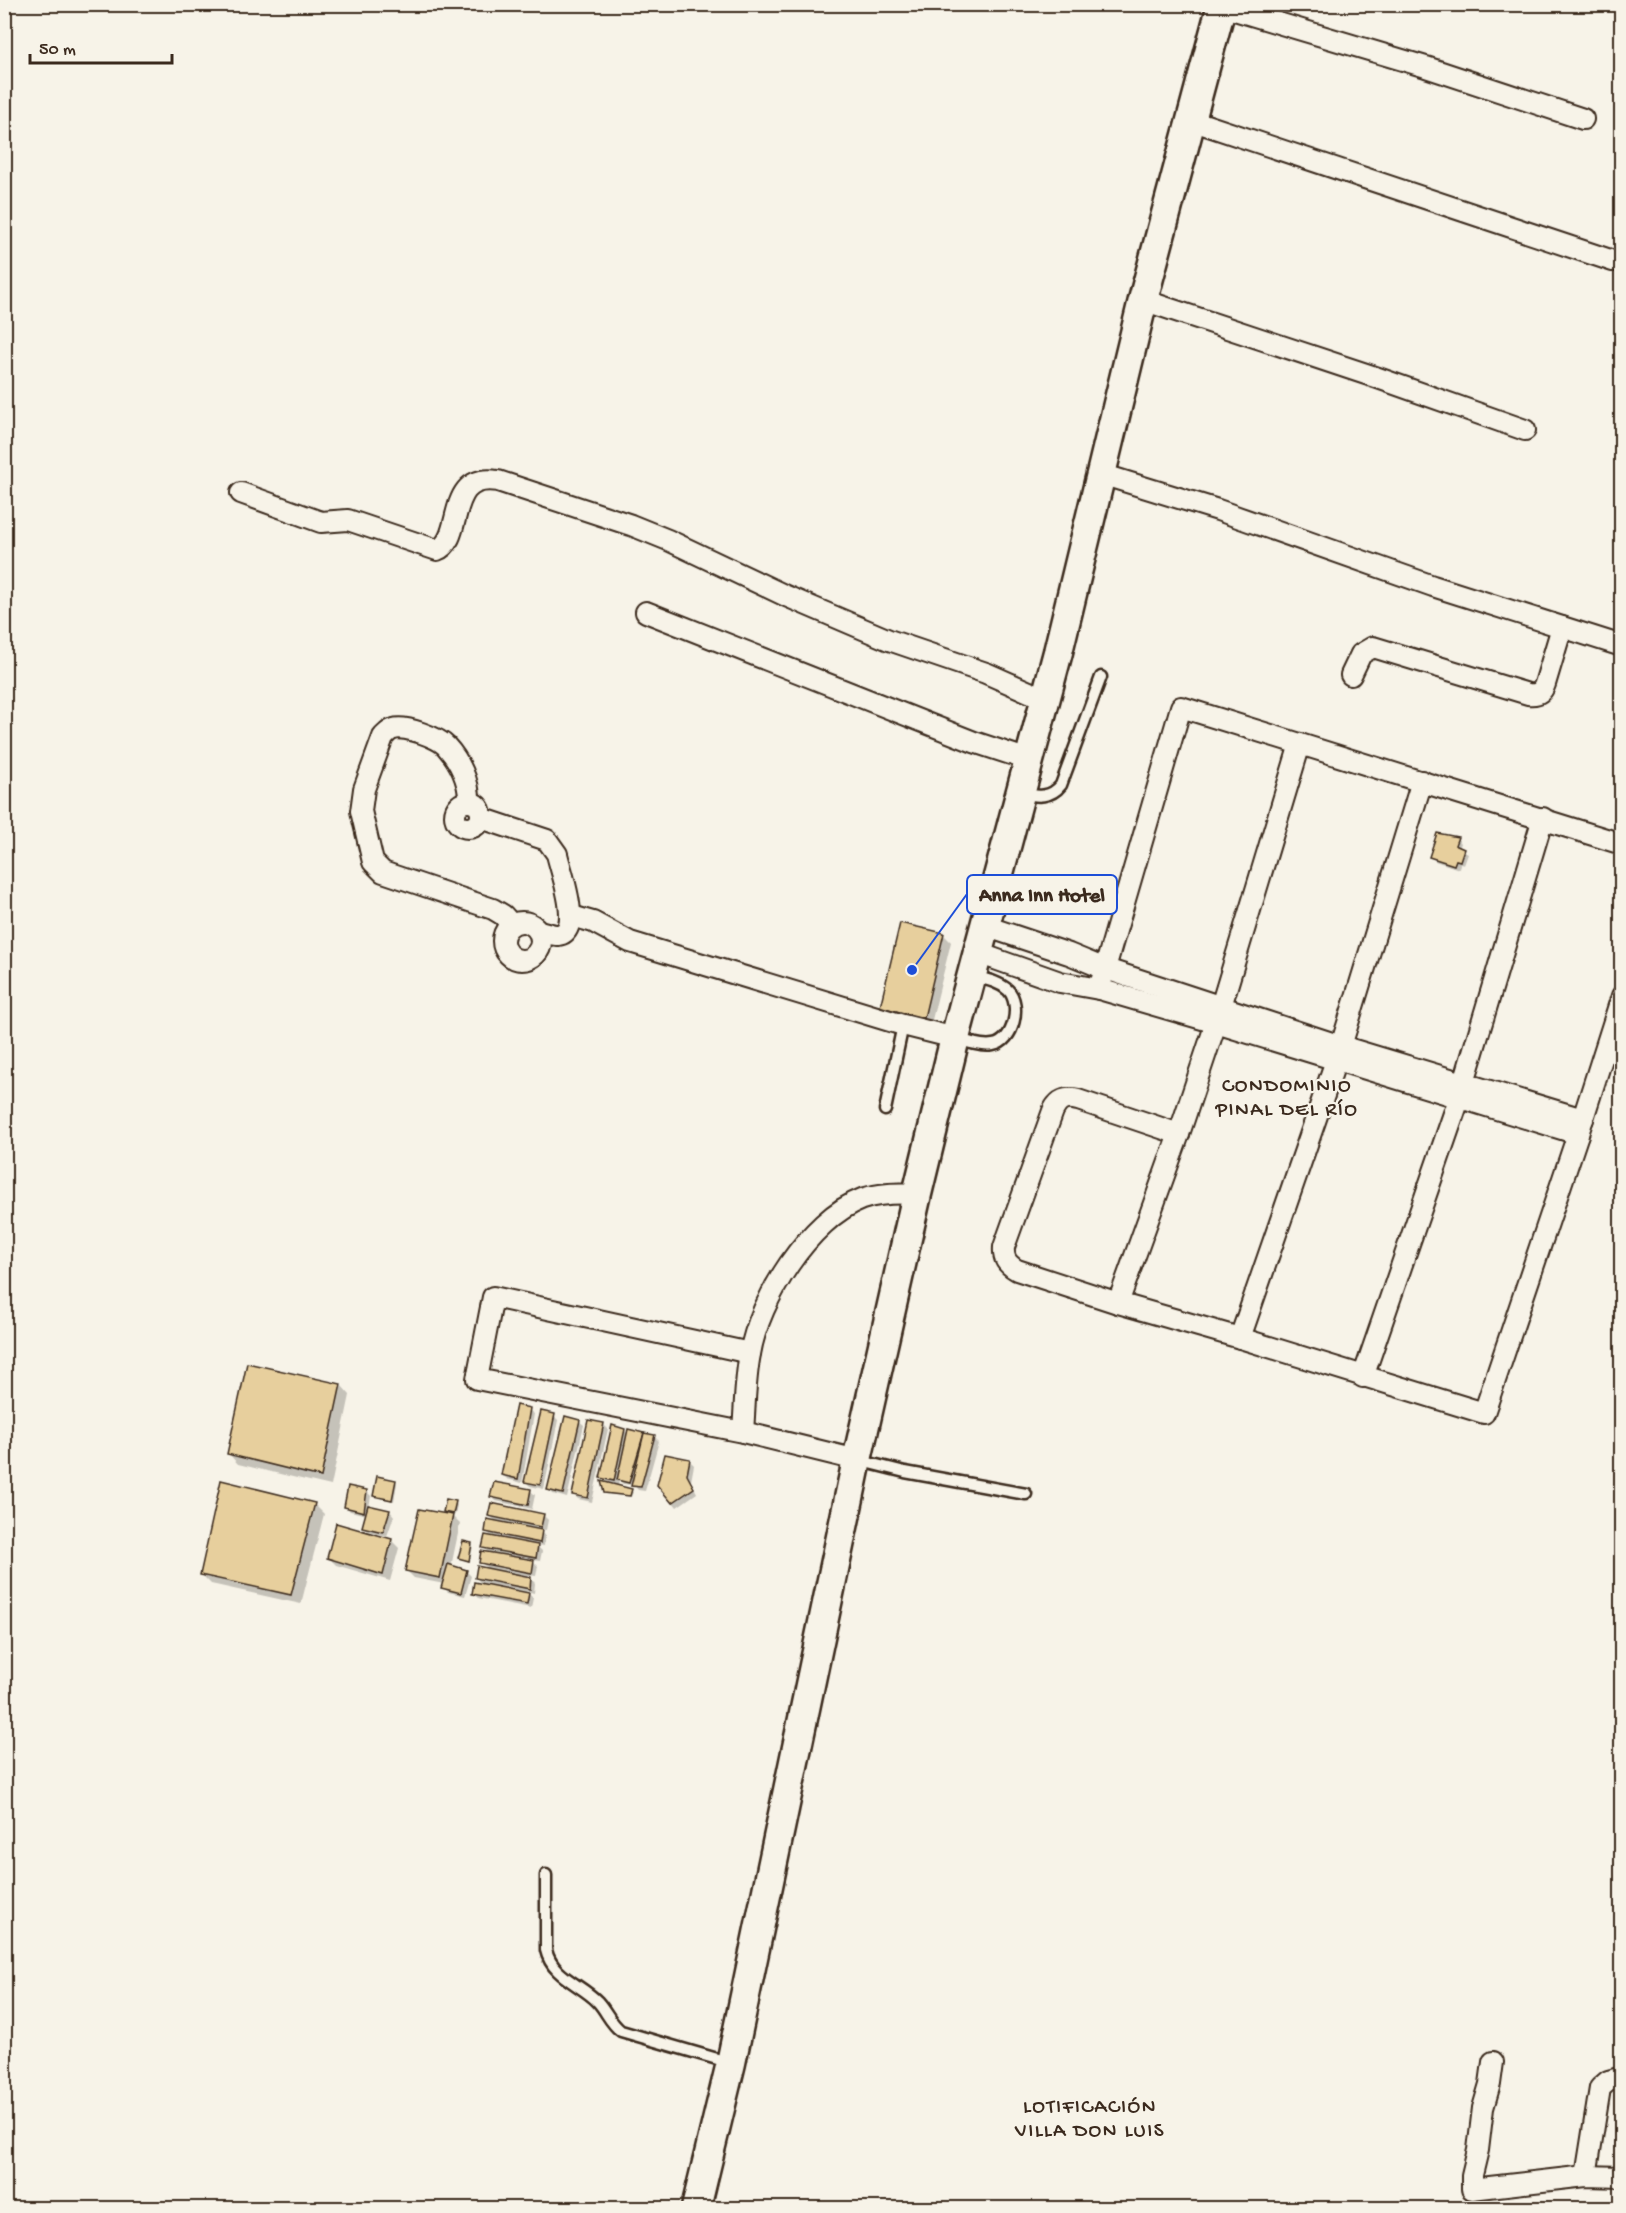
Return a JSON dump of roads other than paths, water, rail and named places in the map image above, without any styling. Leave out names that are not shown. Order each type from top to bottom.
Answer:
[{"type":"main road","points":[[696,2208],[731,2063],[857,1460],[917,1194],[955,1038],[1045,699],[1143,300],[1222,5]]},
{"type":"street","points":[[1222,5],[1426,67],[1582,119]]},
{"type":"street","points":[[1191,120],[1613,261]]},
{"type":"street","points":[[1143,300],[1378,378],[1525,430]]},
{"type":"street","points":[[1101,474],[1218,510],[1394,574],[1622,646]]},
{"type":"street","points":[[241,493],[321,522],[348,520],[436,550],[444,546],[463,496],[471,485],[483,479],[498,482],[631,525],[879,635],[923,653],[986,673],[1045,699]]},
{"type":"street","points":[[646,612],[974,742],[1029,760]]},
{"type":"street","points":[[1352,675],[1361,654],[1373,647],[1528,694],[1536,694],[1545,684],[1562,627]]},
{"type":"street","points":[[1099,989],[1103,968],[1181,707],[1622,844]]},
{"type":"street","points":[[511,924],[493,909],[391,875],[379,870],[373,862],[361,805],[364,789],[383,737],[388,732],[394,729],[408,729],[444,743],[462,770],[468,787],[469,802],[457,806],[454,814],[457,823],[464,828],[472,828],[481,818],[550,842],[557,854],[572,916],[568,928],[558,935],[539,931],[529,922],[511,924],[503,934],[502,940],[506,952],[516,959],[529,959],[539,950],[541,944],[539,931]]},
{"type":"street","points":[[1118,1303],[1179,1134],[1218,1015],[1300,744]]},
{"type":"street","points":[[1240,1338],[1339,1054],[1422,781]]},
{"type":"street","points":[[1364,1377],[1461,1090],[1543,818]]},
{"type":"street","points":[[572,916],[593,922],[630,942],[903,1025],[955,1038]]},
{"type":"street","points":[[985,926],[1069,954],[1218,1015],[1581,1127]]},
{"type":"street","points":[[1028,969],[1036,944]]},
{"type":"street","points":[[975,964],[1028,969],[1060,982],[1218,1015]]},
{"type":"street","points":[[1179,1134],[1078,1100],[1066,1098],[1061,1100],[1053,1111],[1008,1237],[1003,1254],[1010,1266],[1118,1303],[1484,1413],[1581,1127],[1622,996]]},
{"type":"street","points":[[743,1432],[750,1353],[768,1301],[793,1260],[825,1223],[843,1208],[875,1195],[917,1194]]},
{"type":"street","points":[[750,1353],[493,1297],[477,1379],[743,1432],[857,1460]]},
{"type":"street","points":[[1493,2062],[1490,2085],[1483,2108],[1478,2150],[1472,2175],[1472,2189],[1586,2176],[1622,2177]]},
{"type":"street","points":[[1586,2176],[1600,2088],[1608,2081],[1622,2077]]},
{"type":"lane","points":[[1021,793],[1046,795],[1058,790],[1101,676]]},
{"type":"lane","points":[[955,1038],[991,1046],[999,1043],[1008,1034],[1014,1016],[1014,998],[1009,991],[975,964]]},
{"type":"lane","points":[[885,1110],[903,1025]]},
{"type":"lane","points":[[857,1460],[905,1472],[1026,1494]]},
{"type":"lane","points":[[546,1875],[546,1950],[548,1959],[558,1972],[591,1995],[603,2008],[614,2026],[621,2031],[731,2063]]},
{"type":"place","name":"Anna Inn Hotel","points":[[912,970]]},
{"type":"district","name":"CONDOMINIO PINAL DEL RÍO","points":[[1287,1099]]},
{"type":"district","name":"LOTIFICACIÓN VILLA DON LUIS","points":[[1090,2120]]}]
